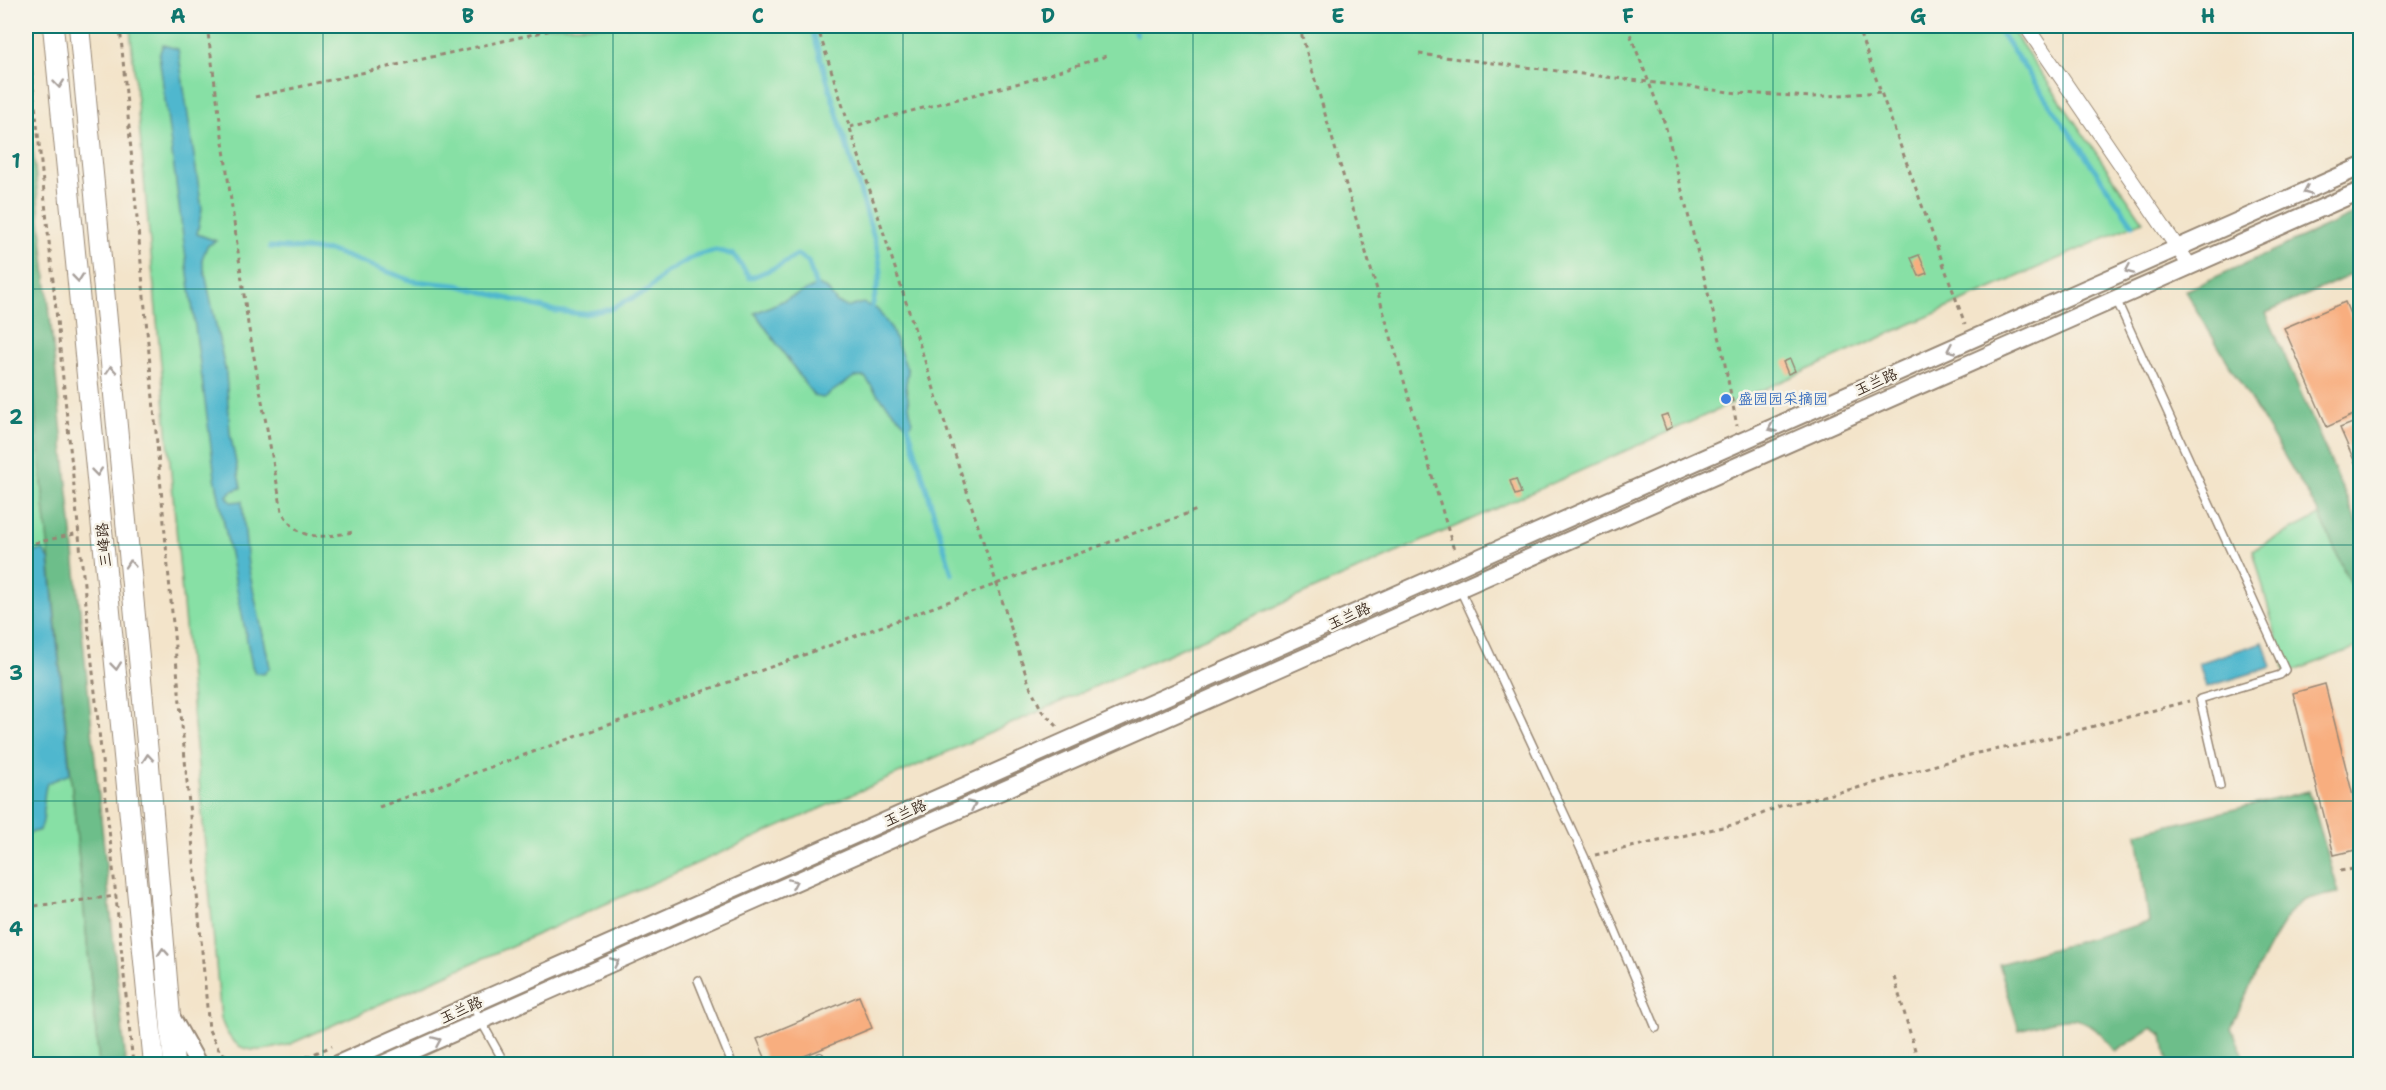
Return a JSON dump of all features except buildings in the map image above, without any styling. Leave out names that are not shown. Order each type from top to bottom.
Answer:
[{"type":"main road","name":"三峰路","points":[[53,26],[159,1012],[174,1065]]},
{"type":"main road","name":"三峰路","points":[[79,26],[147,741],[159,1012],[154,1065]]},
{"type":"street","points":[[2026,26],[2190,266]]},
{"type":"street","name":"玉兰路","points":[[338,1065],[2361,167]]},
{"type":"street","name":"玉兰路","points":[[383,1065],[2361,190]]},
{"type":"street","points":[[144,1065],[159,1012]]},
{"type":"street","points":[[159,1012],[198,1065]]},
{"type":"lane","points":[[2116,299],[2285,670],[2280,675],[2199,699],[2220,786]]},
{"type":"lane","points":[[1464,587],[1463,596],[1585,858],[1656,1028]]},
{"type":"lane","points":[[698,980],[732,1065]]},
{"type":"lane","points":[[472,1005],[505,1065]]},
{"type":"lane","points":[[820,1056],[823,1065]]},
{"type":"path","points":[[27,26],[133,1065]]},
{"type":"path","points":[[120,26],[209,1030],[220,1052],[243,1065]]},
{"type":"path","points":[[207,26],[248,324],[282,511],[290,525],[301,533],[314,536],[354,532]]},
{"type":"path","points":[[255,97],[569,26]]},
{"type":"path","points":[[817,26],[1029,684],[1042,711],[1069,740]]},
{"type":"path","points":[[1299,26],[1459,567]]},
{"type":"path","points":[[1627,26],[1665,124],[1721,344],[1738,431]]},
{"type":"path","points":[[1857,26],[1970,340]]},
{"type":"path","points":[[1419,54],[1738,93],[1813,96],[1881,92]]},
{"type":"path","points":[[850,127],[1031,80],[1106,56]]},
{"type":"path","points":[[379,807],[1197,510]]},
{"type":"path","points":[[26,545],[79,533]]},
{"type":"path","points":[[1585,858],[1741,823],[1780,806],[1857,788],[1977,753],[2026,744],[2199,699]]},
{"type":"path","points":[[2340,871],[2361,868]]},
{"type":"path","points":[[26,907],[116,896]]},
{"type":"path","points":[[1894,977],[1919,1065]]},
{"type":"green space","points":[[130,26],[2009,26],[2143,221],[288,1045],[255,1050],[239,1046],[232,1040],[221,1019]]},
{"type":"green space","points":[[26,80],[126,1064],[99,1064],[26,319]]},
{"type":"green space","points":[[2360,211],[2360,271],[2266,313],[2360,529],[2360,607],[2320,515],[2185,291]]},
{"type":"green space","points":[[26,319],[99,1064],[26,1064]]},
{"type":"green space","points":[[2320,515],[2360,607],[2360,646],[2286,674],[2253,550]]},
{"type":"green space","points":[[2309,791],[2339,893],[2303,901],[2294,908],[2273,939],[2231,1028],[2248,1064],[2168,1064],[2163,1035],[2152,1028],[2115,1052],[2093,1027],[2083,1021],[2062,1019],[2019,1030],[1999,964],[2149,922],[2137,833]]},
{"type":"water","points":[[163,45],[178,49],[202,209],[197,234],[216,241],[207,246],[202,259],[226,373],[230,433],[241,488],[231,491],[227,496],[231,502],[242,501],[248,566],[270,667],[264,674],[255,673],[252,666],[215,477],[159,55]]},
{"type":"water","points":[[818,285],[827,289],[837,303],[849,307],[863,303],[877,309],[891,328],[908,371],[906,385],[912,423],[908,427],[878,395],[865,377],[854,377],[823,398],[814,396],[755,313]]},
{"type":"water","points":[[43,550],[49,559],[70,774],[47,783],[40,830],[26,834],[26,553]]},
{"type":"water","points":[[2263,642],[2272,667],[2206,687],[2199,663]]},
{"type":"waterway","points":[[811,26],[877,248],[881,272],[872,307]]},
{"type":"waterway","points":[[1132,26],[1136,34]]},
{"type":"waterway","points":[[1996,26],[2133,225]]},
{"type":"waterway","points":[[270,247],[331,251],[413,281],[457,285],[555,311],[583,314],[610,309],[647,291],[666,272],[697,255],[716,250],[734,255],[750,278],[779,266],[797,255],[808,261],[816,287]]},
{"type":"waterway","points":[[907,423],[952,574]]},
{"type":"place","name":"盛园园采摘园","points":[[1726,399]]}]
